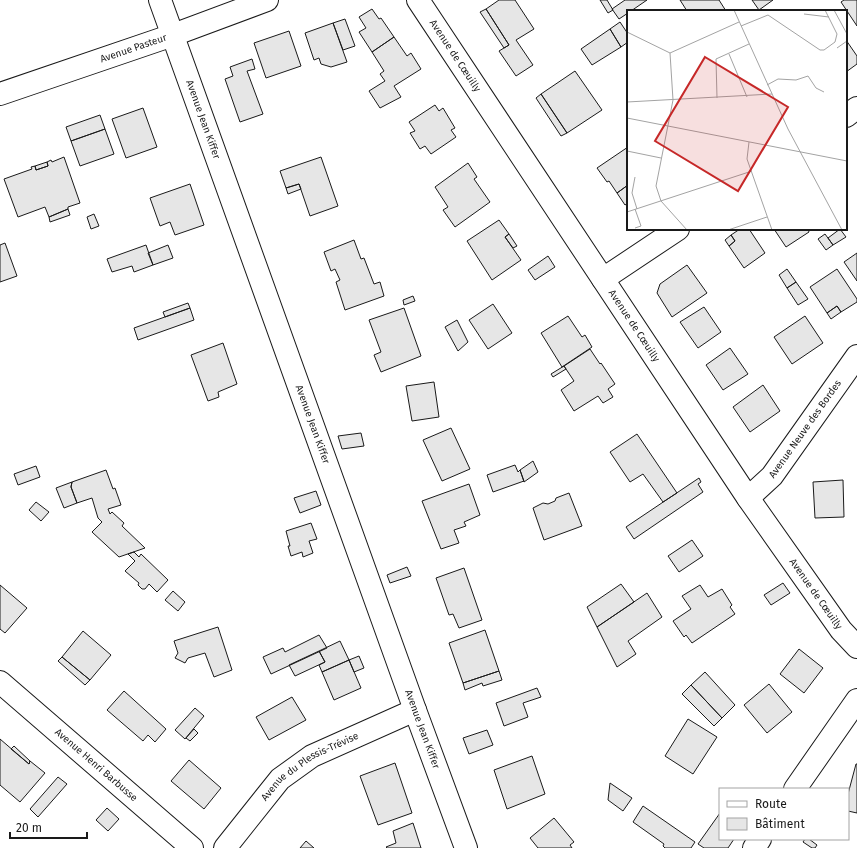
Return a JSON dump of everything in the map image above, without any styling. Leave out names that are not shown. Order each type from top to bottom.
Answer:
[{"type":"street","name":"Avenue Jean Kiffer","points":[[160,0],[466,848]]},
{"type":"street","name":"Avenue Pasteur","points":[[0,94],[173,35],[267,0]]},
{"type":"street","name":"Avenue de Cœuilly","points":[[418,0],[748,498],[841,630],[857,647]]},
{"type":"street","points":[[847,115],[857,108]]},
{"type":"street","points":[[603,279],[676,230]]},
{"type":"street","name":"Avenue Neuve des Bordes","points":[[748,498],[772,476],[857,356]]},
{"type":"street","name":"Avenue Henri Barbusse","points":[[0,682],[192,848]]},
{"type":"street","points":[[796,788],[855,708]]},
{"type":"street","name":"Avenue du Plessis-Trévise","points":[[225,848],[280,779],[312,756],[415,710]]},
{"type":"building","points":[[499,0],[515,0],[534,29],[516,40],[533,65],[516,76],[499,51],[509,45],[486,9]]},
{"type":"building","points":[[600,0],[607,0],[613,10],[608,13]]},
{"type":"building","points":[[625,0],[647,0],[632,10],[627,10],[627,14],[619,19],[612,9]]},
{"type":"building","points":[[680,0],[719,0],[725,10],[686,10]]},
{"type":"building","points":[[752,0],[773,0],[759,10]]},
{"type":"building","points":[[844,0],[857,0],[857,26],[847,10],[841,2]]},
{"type":"building","points":[[372,9],[379,19],[381,18],[394,37],[372,52],[359,32],[366,28],[359,17]]},
{"type":"building","points":[[486,9],[509,45],[504,48],[480,12]]},
{"type":"building","points":[[345,19],[355,46],[343,50],[333,23]]},
{"type":"building","points":[[620,22],[627,32],[627,43],[621,47],[610,29]]},
{"type":"building","points":[[333,23],[347,62],[331,67],[321,64],[319,58],[314,60],[305,33]]},
{"type":"building","points":[[610,29],[621,47],[592,65],[581,49]]},
{"type":"building","points":[[289,31],[301,66],[266,78],[254,43]]},
{"type":"building","points":[[394,37],[407,56],[411,53],[421,69],[394,86],[401,97],[380,108],[369,91],[385,81],[380,74],[384,71],[372,52]]},
{"type":"building","points":[[847,41],[857,56],[857,64],[847,71]]},
{"type":"building","points":[[252,59],[255,69],[247,71],[263,114],[240,122],[225,79],[233,76],[230,67]]},
{"type":"building","points":[[575,71],[602,110],[567,133],[541,94]]},
{"type":"building","points":[[541,94],[567,133],[561,136],[536,98]]},
{"type":"building","points":[[435,105],[439,111],[443,108],[455,128],[451,130],[456,137],[431,154],[425,146],[420,149],[410,133],[415,131],[409,122]]},
{"type":"building","points":[[143,108],[157,147],[126,158],[112,119]]},
{"type":"building","points":[[100,115],[105,129],[71,141],[66,127]]},
{"type":"building","points":[[105,129],[114,154],[80,166],[71,141]]},
{"type":"building","points":[[627,148],[627,186],[617,193],[609,181],[607,182],[597,168]]},
{"type":"building","points":[[64,157],[80,203],[68,207],[68,209],[49,217],[45,207],[18,217],[4,179],[32,169],[31,167],[35,166],[36,170],[48,166],[47,162],[51,160],[52,162]]},
{"type":"building","points":[[321,157],[338,206],[310,216],[299,184],[286,188],[280,171]]},
{"type":"building","points":[[47,162],[48,166],[36,170],[35,166]]},
{"type":"building","points":[[468,163],[477,177],[474,179],[490,202],[455,227],[443,210],[448,207],[435,187]]},
{"type":"building","points":[[190,184],[204,225],[175,235],[170,222],[160,226],[150,198]]},
{"type":"building","points":[[299,184],[301,189],[288,194],[286,188]]},
{"type":"building","points":[[627,186],[627,204],[625,205],[617,193]]},
{"type":"building","points":[[68,209],[70,215],[50,222],[49,217]]},
{"type":"building","points":[[94,214],[99,226],[91,229],[87,217]]},
{"type":"building","points":[[499,220],[509,234],[505,237],[521,260],[492,280],[467,241]]},
{"type":"building","points":[[738,230],[750,230],[765,253],[744,268],[729,246],[735,241],[731,235]]},
{"type":"building","points":[[775,230],[808,230],[809,232],[786,247]]},
{"type":"building","points":[[839,230],[841,230],[846,237],[833,245],[828,238]]},
{"type":"building","points":[[509,234],[517,246],[513,248],[505,237]]},
{"type":"building","points":[[825,234],[833,245],[826,250],[818,239]]},
{"type":"building","points":[[731,235],[735,241],[729,246],[725,240]]},
{"type":"building","points":[[354,240],[361,259],[364,258],[374,284],[380,282],[384,296],[345,310],[336,282],[340,280],[335,269],[331,271],[324,252]]},
{"type":"building","points":[[5,243],[17,276],[0,282],[0,245]]},
{"type":"building","points":[[146,245],[153,265],[134,272],[132,266],[112,272],[107,259]]},
{"type":"building","points":[[168,245],[173,258],[153,265],[148,253]]},
{"type":"building","points":[[857,253],[857,281],[844,262]]},
{"type":"building","points":[[548,256],[555,267],[535,280],[528,270]]},
{"type":"building","points":[[687,265],[707,293],[672,317],[657,293],[660,284]]},
{"type":"building","points":[[787,269],[796,282],[787,288],[779,275]]},
{"type":"building","points":[[837,269],[857,299],[857,302],[841,312],[837,306],[827,313],[810,287]]},
{"type":"building","points":[[796,282],[808,299],[798,305],[787,288]]},
{"type":"building","points":[[413,296],[415,301],[404,305],[403,300]]},
{"type":"building","points":[[188,303],[190,308],[165,317],[163,312]]},
{"type":"building","points":[[493,304],[512,333],[488,349],[469,320]]},
{"type":"building","points":[[837,306],[841,312],[831,319],[827,313]]},
{"type":"building","points":[[704,307],[721,332],[698,348],[680,322]]},
{"type":"building","points":[[190,308],[194,320],[138,340],[134,328]]},
{"type":"building","points":[[404,308],[421,356],[381,372],[374,355],[381,352],[369,320]]},
{"type":"building","points":[[568,316],[582,337],[585,335],[592,347],[562,367],[541,333]]},
{"type":"building","points":[[805,316],[823,343],[792,364],[774,337]]},
{"type":"building","points":[[457,320],[468,342],[458,351],[445,327]]},
{"type":"building","points":[[223,343],[237,384],[218,392],[219,397],[208,401],[191,355]]},
{"type":"building","points":[[730,348],[748,374],[723,390],[706,365]]},
{"type":"building","points":[[590,349],[615,384],[608,389],[613,397],[603,403],[598,396],[574,411],[561,390],[574,381],[564,366]]},
{"type":"building","points":[[564,366],[566,369],[553,377],[551,374]]},
{"type":"building","points":[[434,382],[439,417],[412,421],[406,386]]},
{"type":"building","points":[[763,385],[780,411],[750,432],[733,407]]},
{"type":"building","points":[[451,428],[470,469],[442,481],[423,440]]},
{"type":"building","points":[[361,433],[364,446],[342,449],[338,436]]},
{"type":"building","points":[[637,434],[677,493],[663,502],[643,474],[630,482],[610,452]]},
{"type":"building","points":[[533,461],[538,472],[524,482],[520,470]]},
{"type":"building","points":[[515,465],[518,472],[520,470],[524,481],[493,492],[487,475]]},
{"type":"building","points":[[36,466],[40,477],[18,485],[14,474]]},
{"type":"building","points":[[106,470],[121,505],[108,509],[110,514],[112,512],[124,523],[122,526],[145,548],[119,557],[92,532],[102,522],[98,518],[92,498],[77,503],[71,487],[72,482]]},
{"type":"building","points":[[699,478],[701,482],[698,484],[703,492],[634,539],[626,527]]},
{"type":"building","points":[[843,480],[844,517],[815,518],[813,482]]},
{"type":"building","points":[[72,482],[71,487],[77,503],[64,508],[56,488]]},
{"type":"building","points":[[469,484],[480,515],[464,522],[466,526],[454,530],[459,543],[441,549],[422,501]]},
{"type":"building","points":[[316,491],[321,505],[300,513],[294,498]]},
{"type":"building","points":[[569,493],[582,526],[544,540],[533,508],[543,503],[548,504],[555,501],[556,498]]},
{"type":"building","points":[[36,502],[49,512],[41,521],[29,510]]},
{"type":"building","points":[[311,523],[317,539],[309,541],[313,553],[303,557],[302,552],[291,556],[286,531]]},
{"type":"building","points":[[692,540],[703,556],[679,572],[668,556]]},
{"type":"building","points":[[134,552],[139,557],[141,554],[168,580],[157,592],[149,584],[145,589],[142,589],[138,585],[139,583],[125,571],[135,561],[128,554]]},
{"type":"building","points":[[407,567],[411,576],[390,583],[387,575]]},
{"type":"building","points":[[464,568],[482,620],[459,628],[453,614],[449,615],[436,578]]},
{"type":"building","points":[[783,583],[790,593],[771,605],[764,595]]},
{"type":"building","points":[[621,584],[634,602],[597,627],[587,607]]},
{"type":"building","points":[[0,585],[27,608],[5,633],[0,629]]},
{"type":"building","points":[[700,585],[708,597],[722,589],[732,605],[730,607],[735,614],[692,643],[686,635],[684,637],[673,621],[691,609],[682,596]]},
{"type":"building","points":[[173,591],[185,602],[178,611],[165,600]]},
{"type":"building","points":[[647,593],[662,617],[628,641],[636,654],[617,667],[597,627]]},
{"type":"building","points":[[218,627],[232,670],[214,677],[205,653],[188,658],[185,663],[175,658],[178,653],[174,641]]},
{"type":"building","points":[[485,630],[499,671],[463,683],[449,643]]},
{"type":"building","points":[[83,631],[111,655],[90,680],[62,657]]},
{"type":"building","points":[[319,635],[327,648],[271,674],[263,657],[283,648],[285,652]]},
{"type":"building","points":[[340,641],[349,660],[322,672],[319,665],[325,662],[319,651]]},
{"type":"building","points":[[799,649],[823,668],[804,693],[780,674]]},
{"type":"building","points":[[319,651],[325,662],[295,676],[289,665]]},
{"type":"building","points":[[359,656],[364,668],[354,672],[349,660]]},
{"type":"building","points":[[62,657],[90,680],[85,685],[58,661]]},
{"type":"building","points":[[349,660],[361,688],[334,700],[322,672]]},
{"type":"building","points":[[499,671],[502,680],[483,686],[482,683],[465,690],[463,683]]},
{"type":"building","points":[[705,672],[735,705],[722,718],[691,685]]},
{"type":"building","points":[[769,684],[792,712],[767,733],[744,705]]},
{"type":"building","points":[[691,685],[722,718],[714,726],[682,694]]},
{"type":"building","points":[[537,688],[541,697],[523,703],[528,717],[504,726],[496,703]]},
{"type":"building","points":[[124,691],[166,729],[155,742],[148,735],[143,741],[107,710]]},
{"type":"building","points":[[292,697],[306,720],[269,740],[256,717]]},
{"type":"building","points":[[195,708],[204,716],[185,739],[175,730]]},
{"type":"building","points":[[688,719],[717,737],[693,774],[665,756]]},
{"type":"building","points":[[194,729],[198,733],[190,741],[186,738]]},
{"type":"building","points":[[487,730],[493,745],[469,754],[463,738]]},
{"type":"building","points":[[0,739],[29,764],[30,761],[45,773],[20,802],[0,785]]},
{"type":"building","points":[[14,746],[30,761],[29,764],[11,749]]},
{"type":"building","points":[[532,756],[545,794],[507,809],[494,770]]},
{"type":"building","points":[[189,760],[221,788],[204,809],[171,781]]},
{"type":"building","points":[[395,763],[412,813],[378,825],[360,776]]},
{"type":"building","points":[[857,764],[857,813],[849,811],[849,790]]},
{"type":"building","points":[[58,777],[67,784],[38,817],[30,809]]},
{"type":"building","points":[[610,783],[632,798],[623,811],[608,800]]},
{"type":"building","points":[[643,806],[695,842],[691,848],[665,848],[663,846],[664,844],[633,822]]},
{"type":"building","points":[[107,808],[119,819],[108,831],[96,820]]},
{"type":"building","points":[[719,814],[719,840],[733,840],[728,848],[704,848],[698,844]]},
{"type":"building","points":[[554,818],[574,842],[570,845],[572,848],[538,848],[530,838]]},
{"type":"building","points":[[413,823],[421,848],[386,847],[396,843],[393,831]]},
{"type":"building","points":[[804,840],[810,840],[817,845],[815,848],[812,848],[803,842]]},
{"type":"building","points":[[306,841],[314,848],[300,848]]}]
